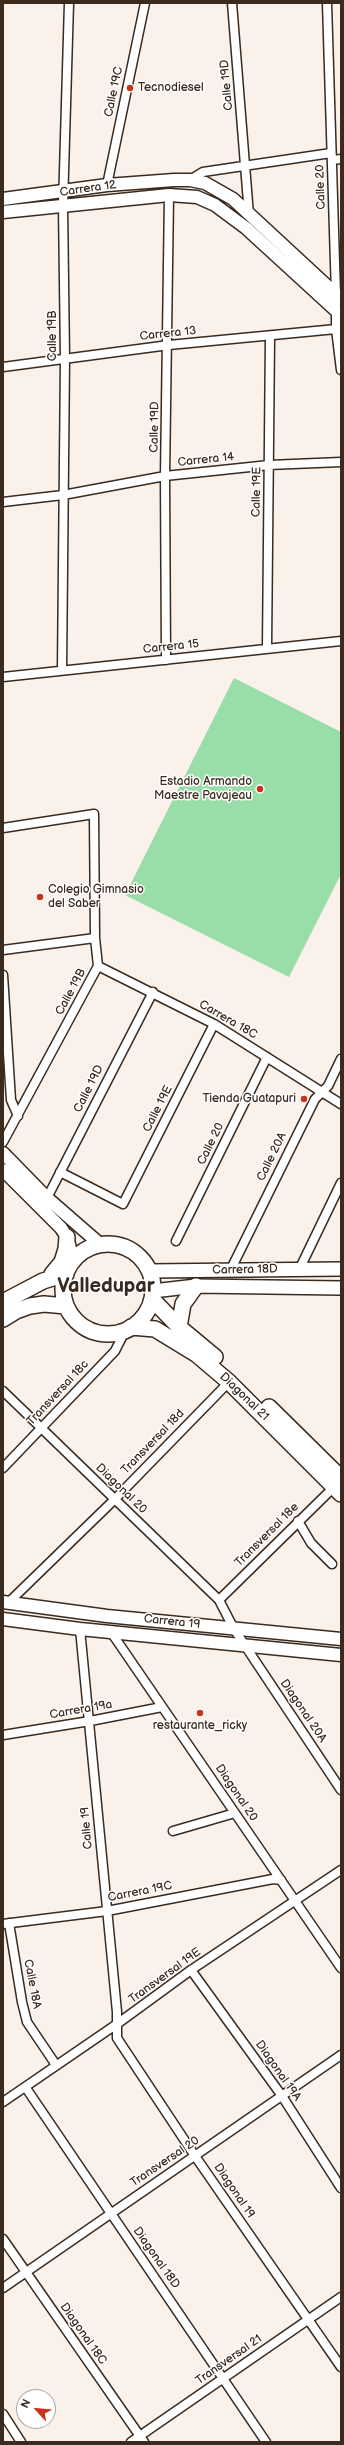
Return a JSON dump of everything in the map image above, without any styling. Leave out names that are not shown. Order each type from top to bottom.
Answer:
[{"type":"highway","points":[[43,1281],[54,1273],[62,1262],[66,1249],[67,1237]]},
{"type":"highway","points":[[3,1302],[68,1270],[84,1252],[101,1245],[124,1248],[138,1257],[149,1271],[152,1295],[141,1320],[128,1329],[102,1334],[90,1331],[72,1316],[66,1306],[64,1290],[68,1270]]},
{"type":"highway","points":[[179,1327],[183,1304],[196,1286]]},
{"type":"highway","name":"Diagonal 21","points":[[152,1295],[179,1327],[237,1376],[339,1486]]},
{"type":"highway","points":[[3,1319],[30,1306],[44,1304],[66,1306]]},
{"type":"highway","name":"Diagonal 21","points":[[128,1329],[150,1328],[165,1334],[196,1354],[229,1382],[339,1486]]},
{"type":"main road","name":"Carrera 18D","points":[[149,1271],[341,1269]]},
{"type":"main road","name":"Carrera 18D","points":[[152,1295],[196,1286],[341,1288]]},
{"type":"street","name":"Calle 19B","points":[[62,670],[65,358],[63,205],[69,3]]},
{"type":"street","name":"Calle 19C","points":[[107,185],[145,3]]},
{"type":"street","name":"Calle 19D","points":[[232,3],[249,215]]},
{"type":"street","name":"Calle 20","points":[[328,3],[331,156],[338,305],[336,329],[341,370]]},
{"type":"street","points":[[190,180],[203,172],[246,164],[331,156],[341,159]]},
{"type":"street","name":"Carrera 12","points":[[3,199],[64,192],[107,185],[174,180],[190,180],[206,183],[220,190],[249,215],[338,305]]},
{"type":"street","name":"Carrera 12","points":[[3,212],[169,195],[197,197],[215,205],[338,305]]},
{"type":"street","name":"Calle 19D","points":[[166,660],[165,476],[169,345],[169,195]]},
{"type":"street","name":"Carrera 13","points":[[3,367],[169,345],[270,337],[336,329]]},
{"type":"street","name":"Calle 19E","points":[[267,648],[270,465],[270,337]]},
{"type":"street","name":"Carrera 14","points":[[3,502],[63,495],[165,476],[270,465],[341,462]]},
{"type":"street","name":"Carrera 15","points":[[3,677],[341,641]]},
{"type":"street","name":"Calle 19B","points":[[3,828],[94,814],[95,938],[98,966],[3,1142]]},
{"type":"street","points":[[3,950],[95,938]]},
{"type":"street","name":"Carrera 18C","points":[[98,966],[153,992],[214,1024],[341,1104]]},
{"type":"street","points":[[3,975],[11,1100],[18,1116]]},
{"type":"street","name":"Calle 19D","points":[[47,1198],[153,992]]},
{"type":"street","name":"Calle 19E","points":[[60,1172],[123,1204],[214,1024]]},
{"type":"street","name":"Calle 20","points":[[176,1241],[267,1057]]},
{"type":"street","name":"Calle 20A","points":[[230,1270],[315,1099],[334,1077],[341,1059]]},
{"type":"street","points":[[3,1152],[47,1198],[101,1245]]},
{"type":"street","points":[[3,1170],[61,1228],[67,1237],[71,1252],[68,1270]]},
{"type":"street","points":[[299,1270],[341,1183]]},
{"type":"street","name":"Transversal 18c","points":[[3,1468],[42,1429],[115,1351],[128,1329]]},
{"type":"street","name":"Transversal 18d","points":[[5,1602],[114,1499],[229,1382]]},
{"type":"street","name":"Diagonal 20","points":[[3,1391],[219,1600],[234,1629],[245,1646]]},
{"type":"street","name":"Transversal 18e","points":[[219,1600],[298,1521],[339,1486]]},
{"type":"street","points":[[298,1521],[311,1542],[332,1564]]},
{"type":"street","name":"Carrera 19","points":[[5,1602],[234,1629],[341,1639]]},
{"type":"street","name":"Carrera 19","points":[[3,1619],[80,1629],[341,1655]]},
{"type":"street","name":"Calle 19","points":[[80,1629],[90,1721],[117,2024]]},
{"type":"street","name":"Diagonal 20","points":[[111,1632],[341,1968]]},
{"type":"street","name":"Diagonal 20A","points":[[245,1646],[341,1790]]},
{"type":"street","name":"Carrera 19a","points":[[3,1735],[90,1721],[162,1706]]},
{"type":"street","points":[[173,1831],[235,1813]]},
{"type":"street","name":"Transversal 19E","points":[[3,2102],[26,2088],[56,2065],[117,2024],[191,1970],[341,1870]]},
{"type":"street","name":"Carrera 19C","points":[[6,1923],[107,1911],[273,1879],[280,1880]]},
{"type":"street","name":"Calle 18A","points":[[6,1923],[27,2022],[56,2065]]},
{"type":"street","name":"Diagonal 19A","points":[[191,1970],[282,2096],[341,2188]]},
{"type":"street","name":"Diagonal 19","points":[[117,2024],[117,2038],[195,2156],[341,2367]]},
{"type":"street","name":"Transversal 20","points":[[3,2288],[341,2056]]},
{"type":"street","name":"Diagonal 18D","points":[[26,2088],[266,2442]]},
{"type":"street","name":"Diagonal 18C","points":[[3,2239],[25,2273],[142,2439]]},
{"type":"street","name":"Transversal 21","points":[[131,2442],[142,2439],[224,2378],[341,2297]]},
{"type":"street","points":[[3,2414],[22,2442]]},
{"type":"green space","name":"Estadio Armando Maestre Pavajeau","points":[[234,678],[341,732],[341,874],[289,977],[125,895]]},
{"type":"place","name":"Tecnodiesel","points":[[130,88]]},
{"type":"place","name":"Estadio Armando Maestre Pavajeau","points":[[260,789]]},
{"type":"place","name":"Colegio Gimnasio del Saber","points":[[40,897]]},
{"type":"place","name":"Tienda Guatapuri","points":[[304,1099]]},
{"type":"place","name":"restaurante_ricky","points":[[200,1713]]},
{"type":"district","name":"Valledupar","points":[[106,1287]]}]
